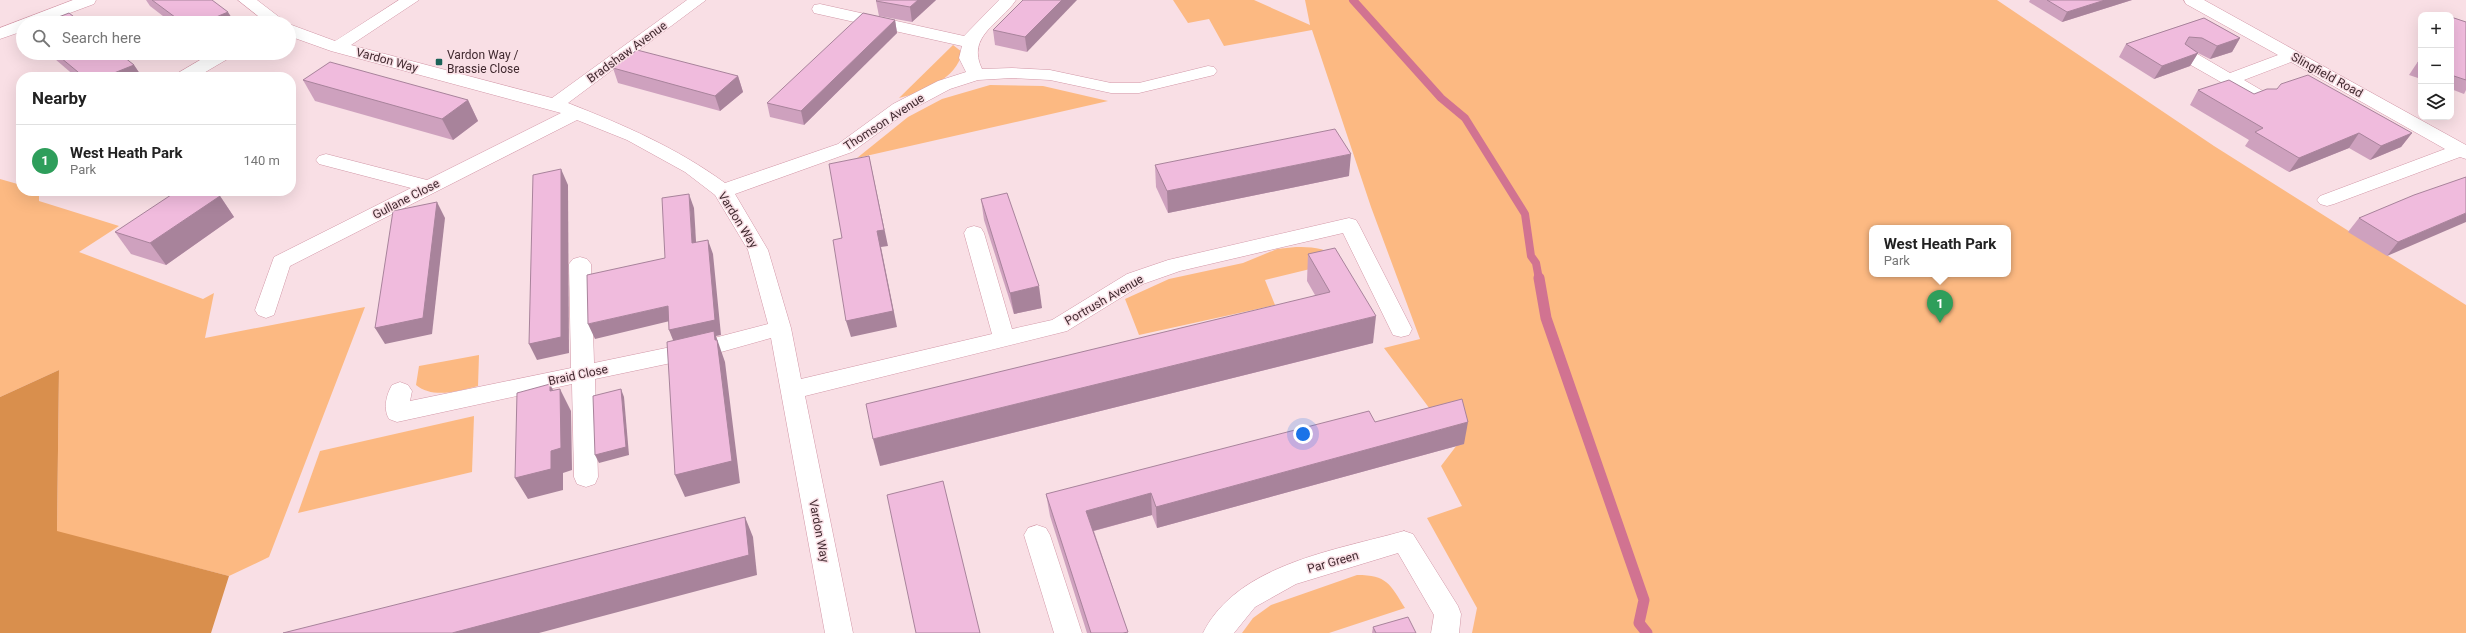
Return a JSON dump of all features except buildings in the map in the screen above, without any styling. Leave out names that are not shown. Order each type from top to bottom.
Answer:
[{"type":"street","points":[[46,16],[88,0]]},
{"type":"street","name":"Vardon Way","points":[[246,0],[269,16]]},
{"type":"street","points":[[337,47],[411,0]]},
{"type":"street","name":"Bradshaw Avenue","points":[[555,104],[698,0]]},
{"type":"street","points":[[976,75],[968,58],[972,37],[1008,0]]},
{"type":"street","name":"Slingfield Road","points":[[2192,0],[2464,152]]},
{"type":"street","points":[[820,9],[971,43]]},
{"type":"street","points":[[0,34],[16,28]]},
{"type":"street","name":"Vardon Way","points":[[296,32],[305,37],[337,47],[555,104],[634,136],[692,168],[723,191],[758,250],[780,328],[839,633]]},
{"type":"street","points":[[2188,56],[2262,98]]},
{"type":"street","points":[[2230,79],[2291,56]]},
{"type":"street","points":[[193,72],[213,60]]},
{"type":"street","name":"Thomson Avenue","points":[[723,191],[845,148],[900,108],[944,85],[976,75],[1012,73],[1050,75],[1111,88],[1139,88],[1208,71]]},
{"type":"street","name":"Gullane Close","points":[[266,310],[281,262],[576,113]]},
{"type":"street","name":"Slingfield Road","points":[[2327,200],[2464,152]]},
{"type":"street","points":[[326,160],[429,187]]},
{"type":"street","name":"Portrush Avenue","points":[[793,390],[1059,326],[1135,279],[1169,267],[1349,225],[1401,329]]},
{"type":"street","points":[[974,233],[1004,339]]},
{"type":"street","points":[[580,264],[586,478]]},
{"type":"street","name":"Braid Close","points":[[400,391],[397,413],[714,346],[780,328]]},
{"type":"street","points":[[1038,534],[1068,633]]},
{"type":"street","name":"Par Green","points":[[1217,633],[1246,599],[1288,575],[1404,541],[1448,614],[1445,633]]},
{"type":"shaded area","points":[[1173,0],[1254,0],[1310,25],[1305,0],[1997,0],[2214,146],[2466,305],[2466,633],[1472,633],[1477,608],[1427,518],[1462,506],[1441,466],[1457,445],[1384,348],[1420,339],[1371,207],[1312,30],[1224,46],[1209,19],[1188,23]]},
{"type":"shaded area","points":[[953,45],[962,52],[959,61],[946,77],[928,88],[899,98]]},
{"type":"shaded area","points":[[990,85],[1043,86],[1108,101],[857,158],[908,117],[942,99]]},
{"type":"shaded area","points":[[0,179],[16,184],[16,196],[39,196],[39,201],[119,226],[79,252],[203,299],[214,293],[205,338],[365,307],[269,557],[229,576],[57,532],[59,370],[0,397]]},
{"type":"shaded area","points":[[1296,247],[1314,248],[1326,251],[1331,253],[1339,262],[1265,280],[1275,305],[1139,335],[1125,299],[1169,279],[1243,263],[1277,249]]},
{"type":"shaded area","points":[[479,355],[478,386],[454,392],[438,393],[430,392],[416,385],[419,366]]},
{"type":"shaded area","points":[[59,370],[57,531],[229,576],[211,633],[0,633],[0,397]]},
{"type":"shaded area","points":[[474,416],[472,472],[298,513],[320,451]]},
{"type":"shaded area","points":[[1357,575],[1367,575],[1387,582],[1405,608],[1329,633],[1242,633],[1253,618],[1271,605]]},
{"type":"waterway","points":[[1353,0],[1441,98],[1465,118],[1525,214],[1531,256],[1536,263],[1539,279]]},
{"type":"waterway","points":[[1539,278],[1546,318],[1644,600],[1639,623],[1647,633]]},
{"type":"place","name":"Vardon Way / Brassie Close","points":[[439,62]]},
{"type":"place","name":"West Heath Park","points":[[1940,323]]}]
